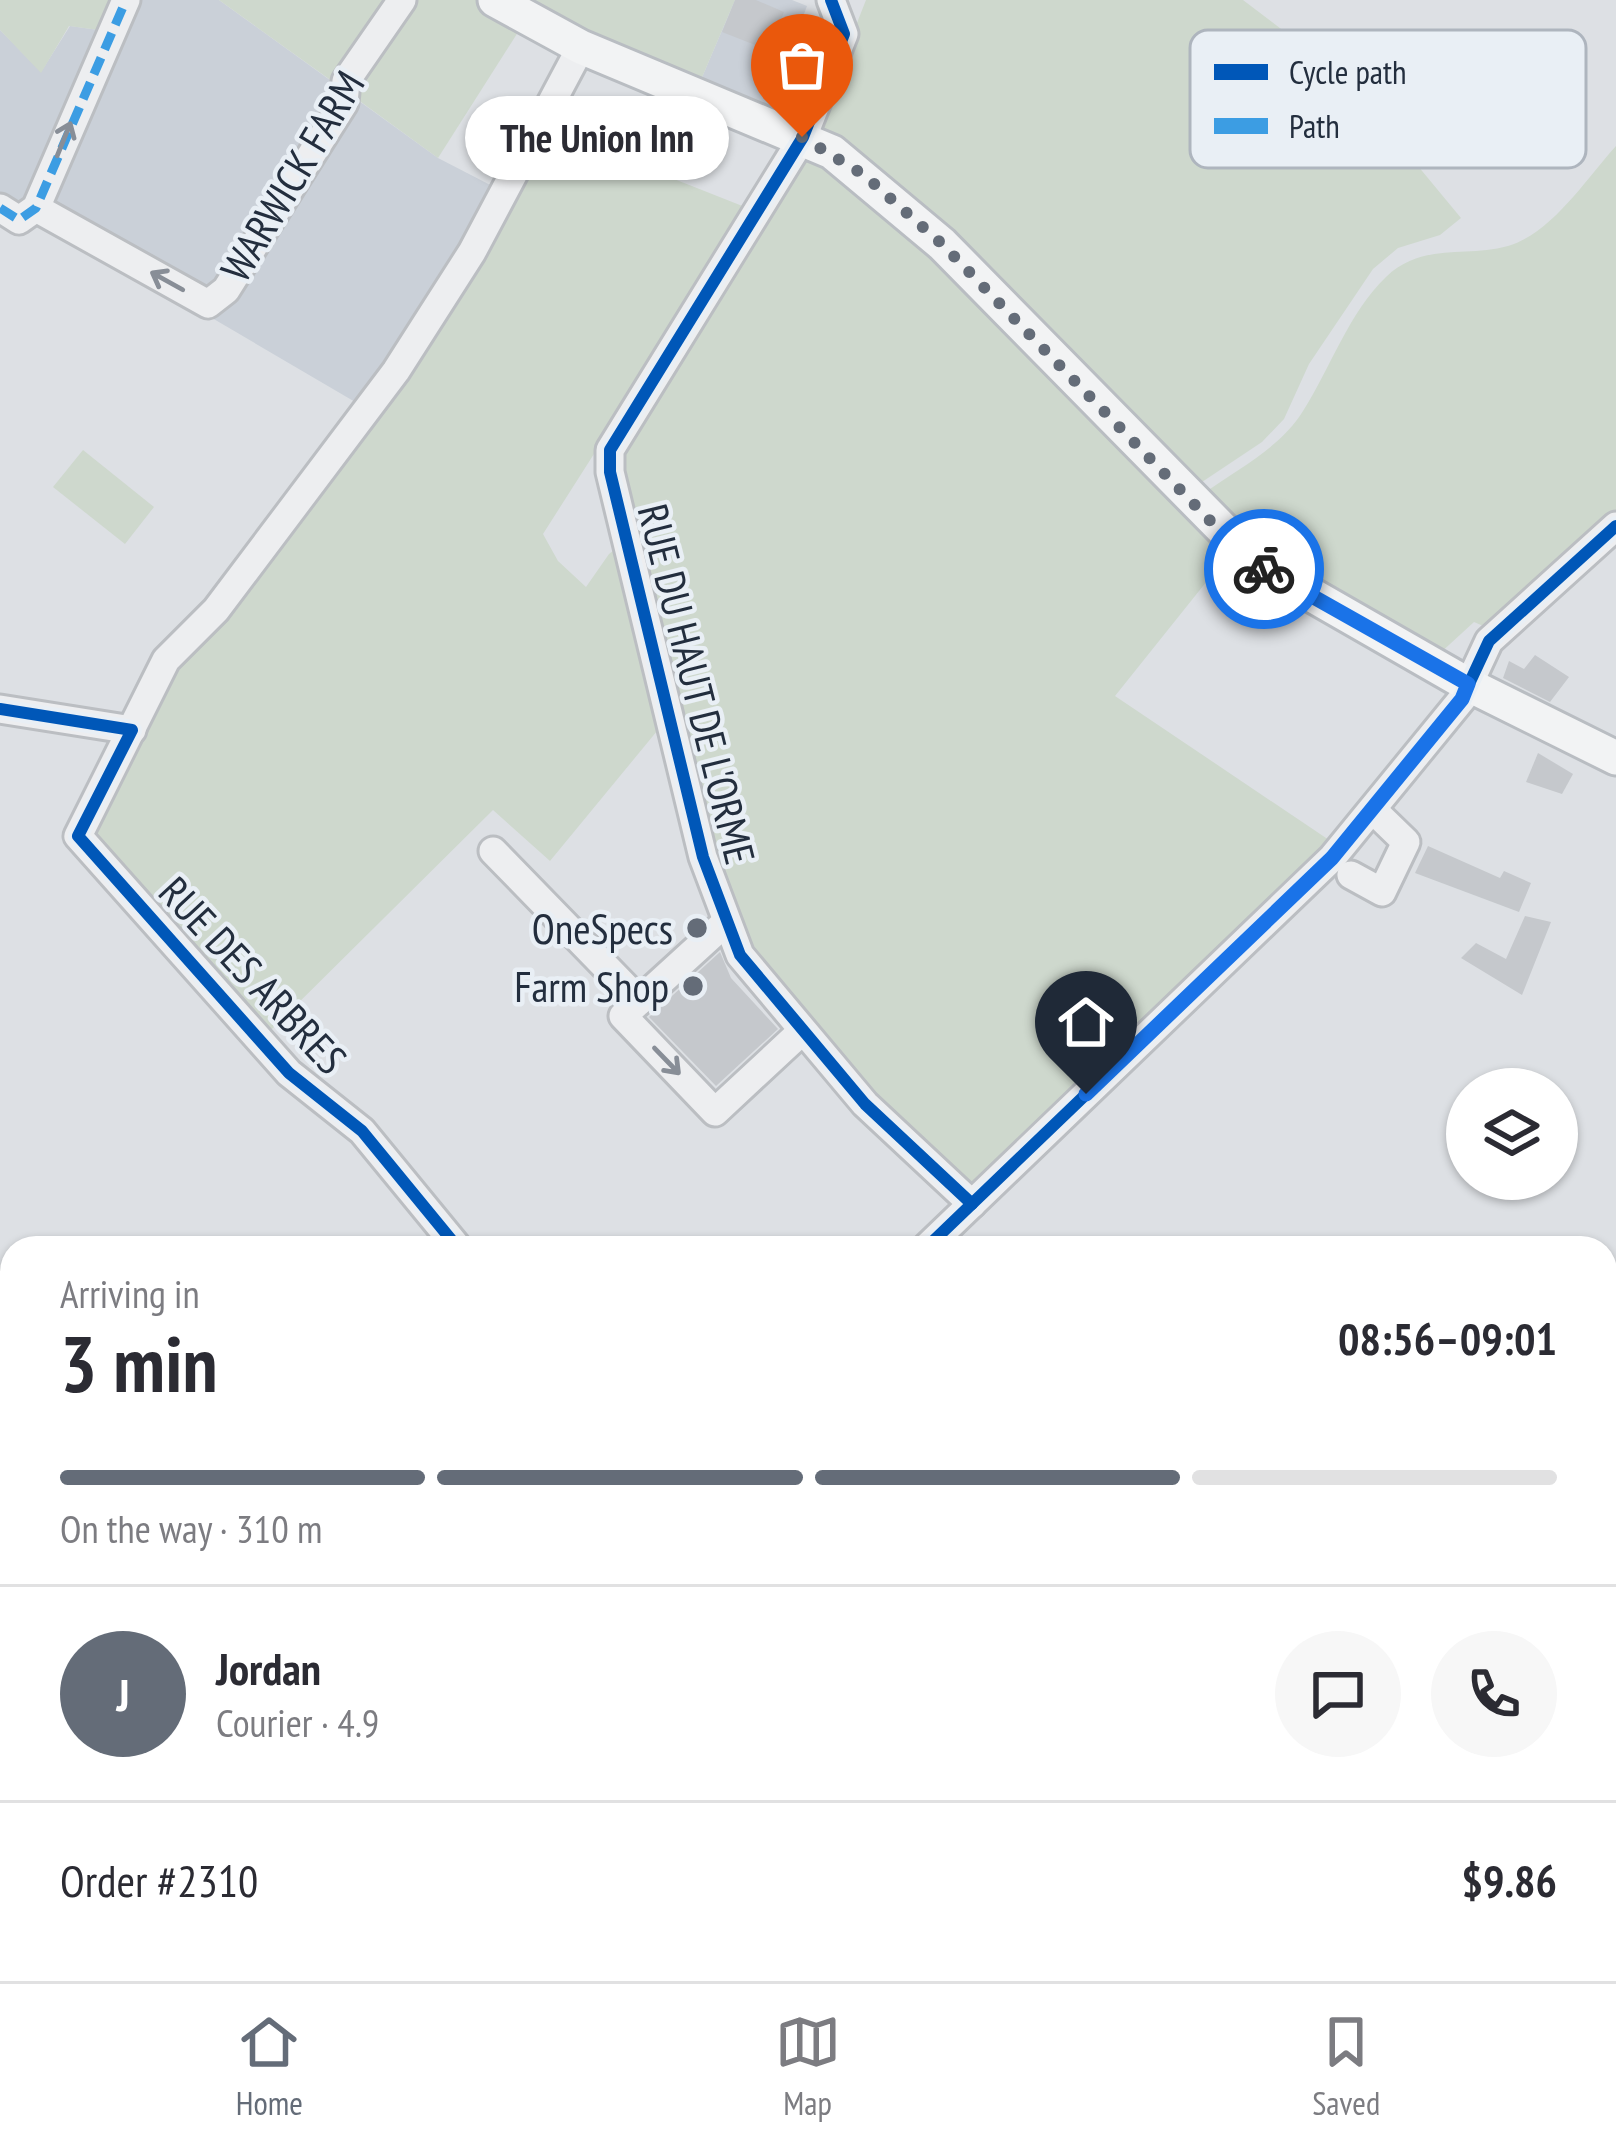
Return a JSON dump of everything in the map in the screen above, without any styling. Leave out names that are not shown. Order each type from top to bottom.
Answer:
[{"type":"main road","points":[[495,0],[581,47],[802,137],[864,175],[942,244],[1256,563],[1468,684],[1616,758]]},
{"type":"street","points":[[0,208],[19,220],[36,208],[126,0]]},
{"type":"street","name":"WARWICK FARM","points":[[36,208],[208,304],[238,272],[344,103],[346,82],[402,0]]},
{"type":"street","name":"RUE DU HAUT DE L'ORME","points":[[831,0],[844,34],[802,137],[610,450],[610,472],[703,857],[740,955],[866,1104],[972,1204]]},
{"type":"street","name":"RUE DES ARBRES","points":[[448,1236],[362,1131],[289,1072],[78,836],[166,660],[216,610],[396,371],[472,251],[581,47]]},
{"type":"street","points":[[956,1236],[972,1204],[1309,881],[1462,699],[1489,641],[1616,526]]},
{"type":"street","points":[[0,709],[132,730]]},
{"type":"street","points":[[1351,875],[1382,892],[1406,842],[1373,810]]},
{"type":"street","points":[[494,850],[638,1001]]},
{"type":"street","points":[[725,923],[623,1016],[715,1112],[801,1032]]},
{"type":"shaded area","points":[[0,0],[114,0],[99,30],[69,26],[41,73],[0,30]]},
{"type":"shaded area","points":[[136,0],[219,0],[438,158],[500,190],[362,406],[38,216]]},
{"type":"shaded area","points":[[219,0],[391,0],[336,84]]},
{"type":"shaded area","points":[[411,0],[478,0],[520,29],[438,158],[350,94]]},
{"type":"shaded area","points":[[518,0],[735,0],[700,82],[552,22]]},
{"type":"shaded area","points":[[735,0],[792,0],[807,6],[769,108],[700,82]]},
{"type":"shaded area","points":[[866,0],[1243,0],[1282,30],[1190,30],[1190,168],[1420,168],[1461,218],[1440,235],[1398,248],[1373,269],[1309,364],[1284,419],[1262,442],[1199,484],[822,132],[823,109]]},
{"type":"shaded area","points":[[70,26],[99,30],[31,195],[17,211],[0,201],[0,30],[41,72]]},
{"type":"shaded area","points":[[550,130],[750,209],[543,534],[558,561],[586,587],[609,554],[623,543],[662,725],[550,861],[493,810],[269,1032],[90,835],[171,665],[219,617]]},
{"type":"shaded area","points":[[1616,146],[1616,514],[1524,590],[1488,628],[1474,622],[1438,655],[1298,581],[1204,493],[1258,457],[1294,424],[1350,324],[1386,277],[1414,259],[1492,249],[1524,239],[1567,204]]},
{"type":"shaded area","points":[[810,153],[926,248],[1227,556],[1115,696],[1332,842],[975,1190],[838,1063],[778,990],[729,911],[618,468],[624,437],[799,154]]},
{"type":"shaded area","points":[[83,450],[154,507],[125,544],[53,487]]},
{"type":"building","points":[[735,0],[756,0],[784,12],[768,50],[722,32]]},
{"type":"building","points":[[1535,655],[1569,677],[1550,702],[1503,678],[1509,661],[1524,669]]},
{"type":"building","points":[[1538,753],[1573,774],[1562,794],[1526,782]]},
{"type":"building","points":[[1428,846],[1500,878],[1504,871],[1531,883],[1519,912],[1415,873]]},
{"type":"building","points":[[1525,916],[1551,922],[1522,995],[1461,958],[1476,943],[1506,959]]},
{"type":"building","points":[[720,952],[731,978],[778,1029],[716,1086],[649,1017]]},
{"type":"marked path","points":[[0,208],[19,220],[36,208],[126,0]]},
{"type":"cycle path","points":[[831,0],[844,34],[803,137],[610,450],[610,472],[703,857],[740,955],[865,1104],[972,1204]]},
{"type":"cycle path","points":[[938,1236],[1332,858],[1462,699],[1489,641],[1616,526]]},
{"type":"cycle path","points":[[0,709],[132,730],[78,836],[289,1073],[362,1131],[448,1236]]},
{"type":"way so far","points":[[802,137],[864,175],[942,244],[1221,532],[1264,569]]},
{"type":"place","name":"The Union Inn","points":[[802,137]]},
{"type":"place","name":"OneSpecs","points":[[697,928]]},
{"type":"place","name":"Farm Shop","points":[[693,986]]},
{"type":"route","points":[[1086,1094],[1332,858],[1462,699],[1468,684],[1264,569]]}]
